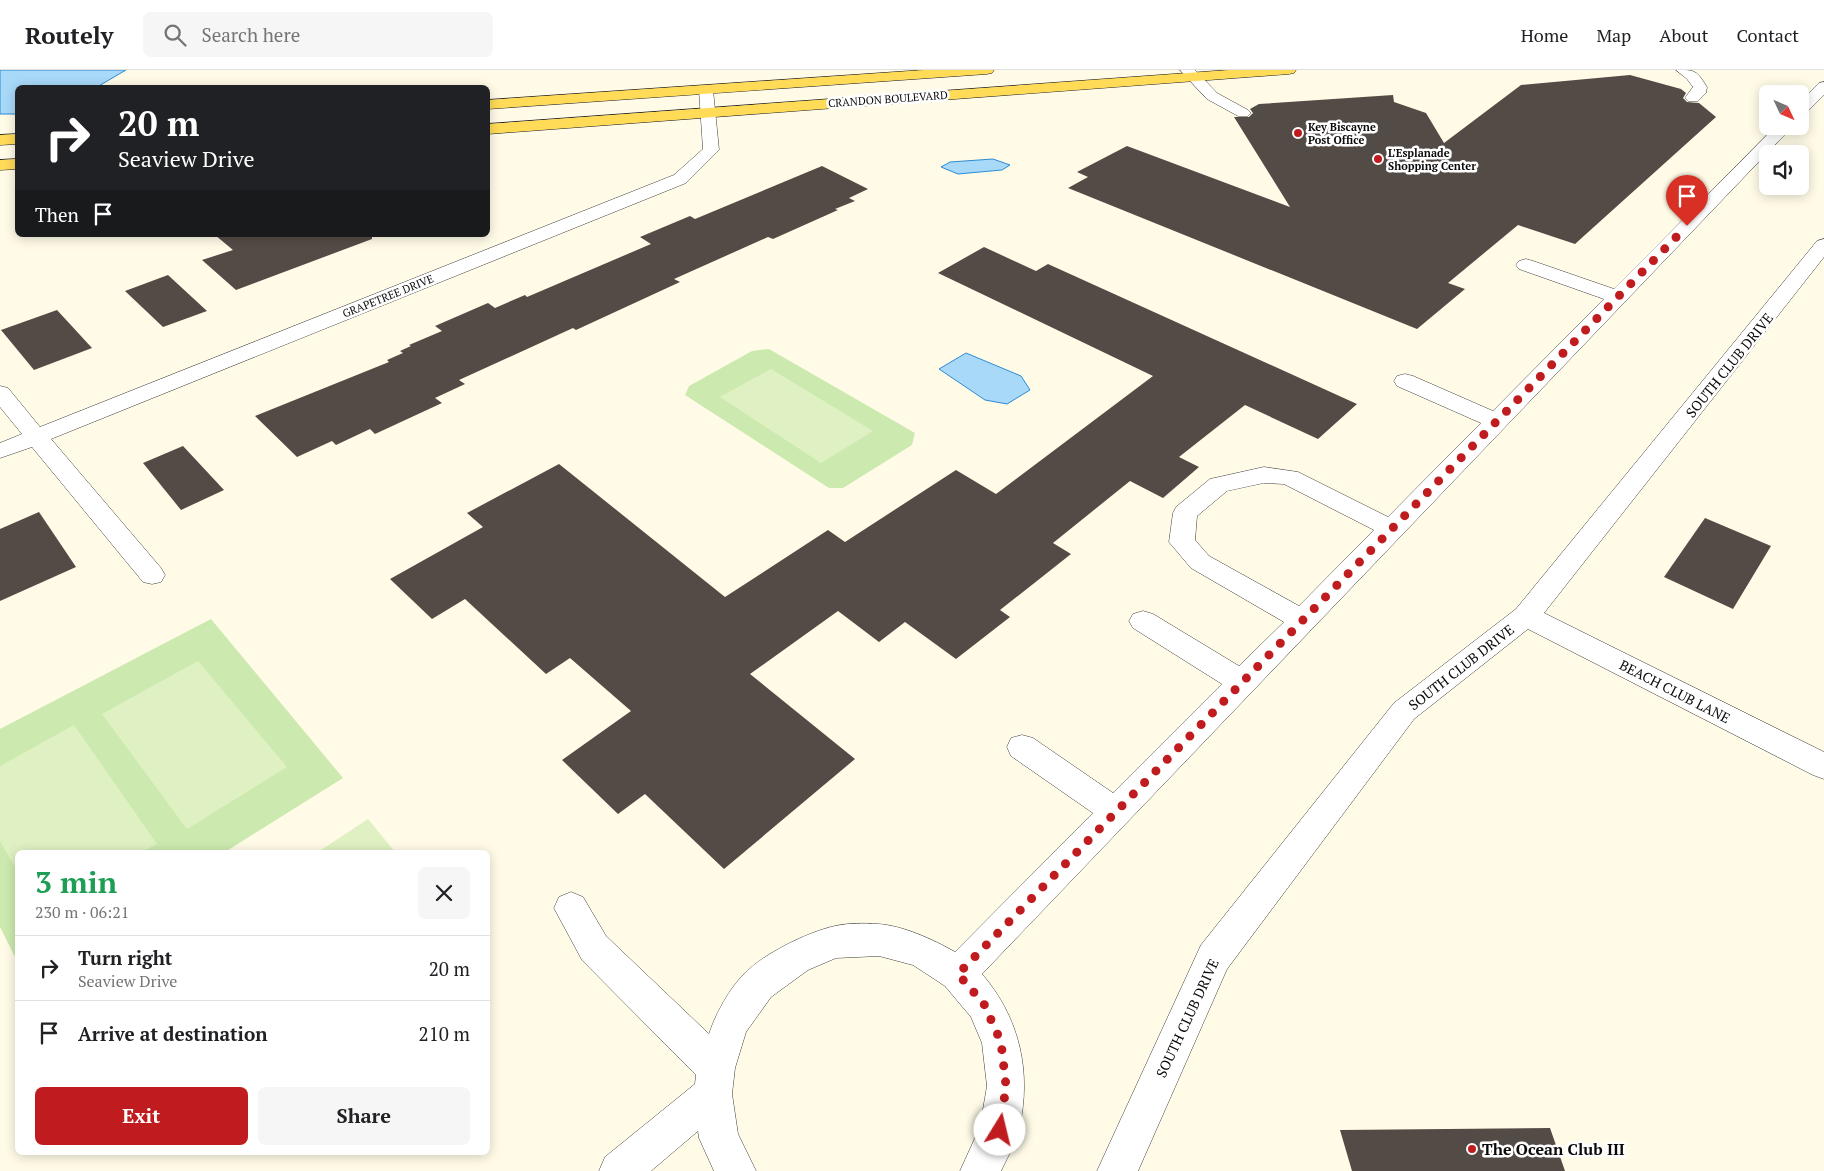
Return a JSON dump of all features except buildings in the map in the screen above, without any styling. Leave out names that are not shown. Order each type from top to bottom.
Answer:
[{"type":"main road","name":"CRANDON BOULEVARD","points":[[490,106],[987,70]]},
{"type":"main road","name":"CRANDON BOULEVARD","points":[[490,129],[1190,74],[1289,70]]},
{"type":"main road","points":[[0,140],[15,139]]},
{"type":"main road","points":[[0,164],[15,164]]},
{"type":"street","points":[[1683,70],[1693,76],[1700,88],[1693,98]]},
{"type":"street","points":[[1190,74],[1212,96],[1243,113]]},
{"type":"street","points":[[1809,102],[1824,86]]},
{"type":"street","name":"GRAPETREE DRIVE","points":[[0,451],[680,179],[711,150],[706,90]]},
{"type":"street","points":[[958,974],[1776,135]]},
{"type":"street","name":"SOUTH CLUB DRIVE","points":[[1117,1171],[1214,957],[1404,711],[1526,616],[1821,253]]},
{"type":"street","points":[[1526,264],[1618,297]]},
{"type":"street","points":[[1405,381],[1497,421]]},
{"type":"street","points":[[0,392],[35,437],[152,575]]},
{"type":"street","points":[[1303,620],[1200,562],[1182,542],[1185,514],[1219,485],[1264,475],[1289,477],[1392,529]]},
{"type":"street","name":"BEACH CLUB LANE","points":[[1526,616],[1824,766]]},
{"type":"street","points":[[1143,621],[1242,682]]},
{"type":"street","points":[[1022,747],[1116,812]]},
{"type":"street","points":[[571,908],[594,948],[715,1081]]},
{"type":"street","points":[[736,1171],[719,1138],[715,1081],[731,1023],[758,985],[795,958],[836,942],[879,940],[921,951],[958,974],[984,1004],[1001,1042],[1006,1086],[1000,1130],[980,1171]]},
{"type":"street","points":[[619,1171],[715,1081]]},
{"type":"green space","points":[[769,349],[915,433],[912,445],[843,488],[829,488],[685,395],[689,386],[752,351]]},
{"type":"green space","points":[[771,369],[873,431],[821,463],[720,397]]},
{"type":"green space","points":[[211,619],[343,778],[228,850],[15,850],[15,957],[0,927],[0,729]]},
{"type":"green space","points":[[198,661],[287,767],[187,829],[102,714]]},
{"type":"green space","points":[[74,725],[157,844],[146,850],[15,850],[15,867],[0,841],[0,766]]},
{"type":"green space","points":[[368,819],[393,850],[321,850]]},
{"type":"water","points":[[0,70],[126,70],[100,85],[15,85],[15,114],[0,114]]},
{"type":"water","points":[[993,159],[1010,165],[1002,170],[958,174],[941,167],[950,162]]},
{"type":"water","points":[[966,353],[1021,376],[1030,390],[1007,404],[985,400],[939,369]]},
{"type":"place","name":"Key Biscayne Post Office","points":[[1298,133]]},
{"type":"place","name":"L'Esplanade Shopping Center","points":[[1378,159]]},
{"type":"place","name":"The Ocean Club III","points":[[1472,1149]]},
{"type":"route","points":[[1000,1130],[1006,1086],[1001,1042],[984,1004],[958,974],[1687,226]]}]
